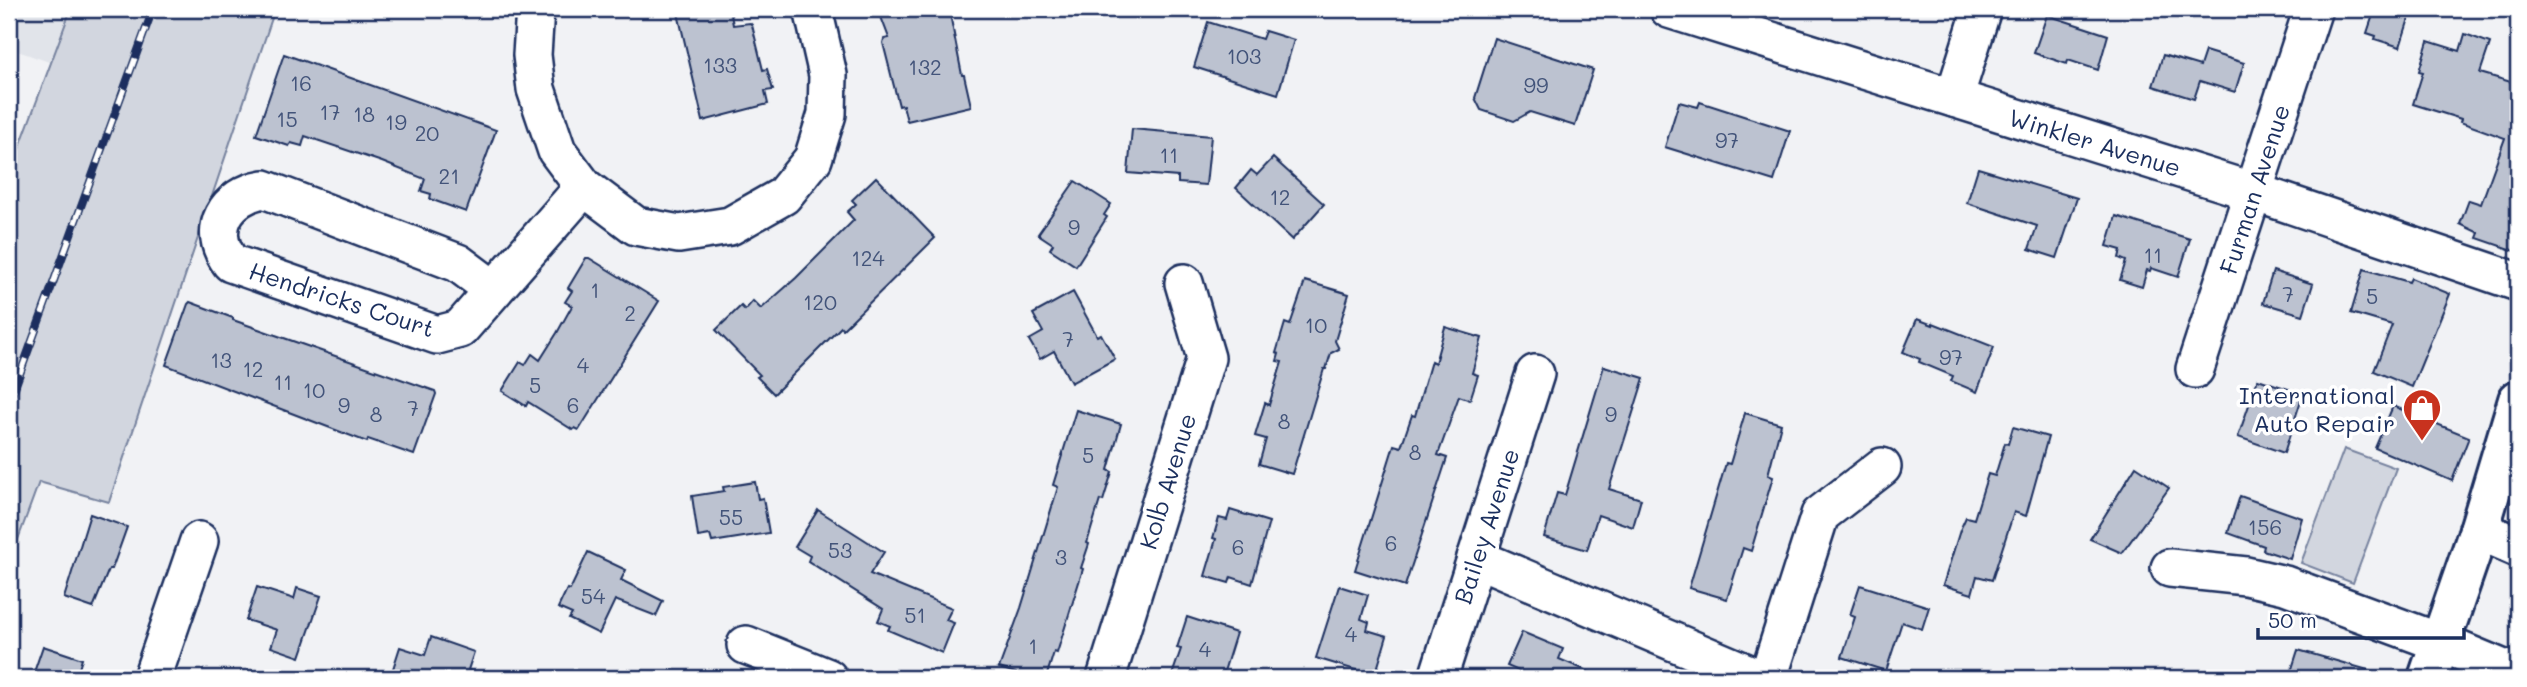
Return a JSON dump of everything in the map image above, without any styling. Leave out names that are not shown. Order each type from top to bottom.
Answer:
[{"type":"main road","points":[[2428,678],[2479,530],[2518,400]]},
{"type":"main road","points":[[2479,530],[2518,547]]},
{"type":"street","points":[[535,9],[532,55],[536,89],[557,151],[584,187],[636,226],[679,234],[730,226],[783,196],[814,159],[827,114],[828,75],[813,9]]},
{"type":"street","name":"Winkler Avenue","points":[[1669,9],[2254,192],[2518,282]]},
{"type":"street","points":[[1954,98],[1982,9]]},
{"type":"street","name":"Furman Avenue","points":[[2195,369],[2313,9]]},
{"type":"street","name":"Hendricks Court","points":[[494,289],[458,263],[264,189],[251,191],[237,198],[223,215],[220,232],[222,251],[231,262],[437,335],[460,329],[584,187]]},
{"type":"street","name":"Kolb Avenue","points":[[1106,678],[1206,358],[1184,283]]},
{"type":"street","name":"Bailey Avenue","points":[[1438,678],[1535,374]]},
{"type":"street","points":[[1768,678],[1820,515],[1882,467]]},
{"type":"street","points":[[152,678],[199,541]]},
{"type":"street","points":[[1476,558],[1759,678]]},
{"type":"street","points":[[2170,568],[2246,576],[2284,585],[2439,642],[2518,675]]},
{"type":"street","points":[[746,645],[828,678]]},
{"type":"shaded area","points":[[9,9],[71,9],[52,63],[9,48]]},
{"type":"shaded area","points":[[71,9],[275,9],[109,502],[39,482],[9,564],[9,171]]},
{"type":"shaded area","points":[[2344,449],[2396,468],[2353,583],[2301,563]]},
{"type":"building","points":[[677,9],[730,9],[733,25],[752,25],[763,70],[767,69],[773,90],[765,91],[768,104],[703,121]]},
{"type":"building","points":[[878,9],[949,9],[971,106],[907,121],[903,105],[899,106],[883,43],[884,39],[889,38]]},
{"type":"building","points":[[2375,9],[2412,9],[2400,47],[2375,39],[2376,36],[2367,33]]},
{"type":"building","points":[[2047,15],[2108,35],[2098,70],[2068,60],[2067,64],[2034,53]]},
{"type":"building","points":[[1208,22],[1262,39],[1265,31],[1294,40],[1278,94],[1194,67]]},
{"type":"building","points":[[2465,34],[2490,43],[2480,73],[2518,84],[2518,252],[2477,238],[2479,233],[2460,224],[2469,200],[2481,204],[2505,138],[2460,122],[2461,119],[2413,104],[2423,72],[2419,71],[2428,41],[2460,51]]},
{"type":"building","points":[[1494,38],[1593,70],[1575,126],[1530,112],[1514,121],[1481,110],[1475,98]]},
{"type":"building","points":[[2205,51],[2244,63],[2235,92],[2200,81],[2194,99],[2153,86],[2163,55],[2200,66]]},
{"type":"building","points":[[284,54],[496,130],[466,212],[430,199],[431,194],[421,191],[425,179],[382,162],[305,136],[302,146],[291,143],[289,146],[256,135]]},
{"type":"building","points":[[1679,102],[1698,107],[1700,102],[1790,131],[1774,181],[1665,147]]},
{"type":"building","points":[[1132,129],[1211,136],[1206,185],[1178,183],[1178,177],[1128,173]]},
{"type":"building","points":[[1273,158],[1324,204],[1292,240],[1236,188],[1251,170],[1257,175]]},
{"type":"building","points":[[1978,168],[2077,198],[2057,258],[2029,249],[2037,226],[1967,203]]},
{"type":"building","points":[[876,177],[935,238],[774,394],[757,377],[760,375],[716,330],[741,306],[745,310],[753,301],[761,309],[796,278],[854,220],[847,212],[856,204],[852,200]]},
{"type":"building","points":[[1075,181],[1111,204],[1104,215],[1107,217],[1076,266],[1050,249],[1053,244],[1038,234]]},
{"type":"building","points":[[2116,216],[2190,239],[2178,277],[2151,268],[2150,271],[2147,270],[2142,287],[2120,280],[2126,261],[2119,258],[2121,250],[2107,246]]},
{"type":"building","points":[[586,258],[659,301],[579,430],[573,430],[528,402],[526,406],[502,391],[520,362],[525,365],[532,354],[540,360],[572,306],[565,302],[572,291],[568,288]]},
{"type":"building","points":[[2364,269],[2409,282],[2411,278],[2450,294],[2412,387],[2374,371],[2392,325],[2351,313]]},
{"type":"building","points":[[2273,271],[2313,284],[2303,315],[2263,303]]},
{"type":"building","points":[[1305,281],[1349,294],[1335,341],[1339,349],[1331,353],[1324,369],[1292,474],[1259,464],[1266,439],[1255,436],[1265,403],[1269,405],[1282,362],[1277,361],[1279,354],[1276,353],[1285,323],[1290,325]]},
{"type":"building","points":[[1073,292],[1097,336],[1101,334],[1115,359],[1071,383],[1054,351],[1040,359],[1029,340],[1043,332],[1033,314]]},
{"type":"building","points":[[190,302],[233,320],[435,391],[414,455],[368,439],[367,442],[166,365]]},
{"type":"building","points":[[1917,319],[1994,347],[1977,392],[1951,381],[1953,376],[1903,352]]},
{"type":"building","points":[[1445,327],[1482,338],[1472,373],[1478,375],[1470,400],[1459,396],[1438,455],[1447,458],[1405,586],[1355,570],[1394,445],[1401,447],[1412,415],[1415,416],[1431,361],[1435,363]]},
{"type":"building","points":[[1604,366],[1644,378],[1609,489],[1641,499],[1633,527],[1598,515],[1587,550],[1544,537],[1557,493],[1565,495]]},
{"type":"building","points":[[2258,379],[2303,394],[2284,453],[2238,437]]},
{"type":"building","name":"International Auto Repair","points":[[2393,406],[2469,437],[2452,481],[2375,448]]},
{"type":"building","points":[[1076,410],[1121,424],[1108,470],[1112,472],[1103,501],[1100,500],[1087,543],[1089,544],[1081,568],[1083,569],[1057,653],[1054,652],[1046,678],[1014,678],[1016,673],[999,668],[1021,608],[1058,487],[1053,485]]},
{"type":"building","points":[[1745,413],[1781,424],[1768,475],[1773,477],[1751,551],[1743,548],[1727,599],[1689,588],[1726,463],[1730,464]]},
{"type":"building","points":[[2013,427],[2048,437],[2026,516],[2014,512],[1992,580],[1977,576],[1972,594],[1943,585],[1960,530],[1966,517],[1974,519],[1988,474],[1995,476]]},
{"type":"building","points":[[2136,466],[2169,488],[2122,553],[2090,539]]},
{"type":"building","points":[[755,482],[758,499],[763,498],[769,533],[712,542],[710,535],[698,537],[692,496]]},
{"type":"building","points":[[2240,496],[2302,518],[2290,559],[2263,550],[2264,546],[2228,533]]},
{"type":"building","points":[[818,510],[884,552],[870,574],[952,608],[946,620],[954,623],[942,653],[888,630],[890,626],[878,621],[883,609],[808,561],[810,556],[795,547]]},
{"type":"building","points":[[1230,510],[1269,522],[1252,584],[1231,577],[1229,583],[1205,576],[1219,518],[1227,520]]},
{"type":"building","points":[[90,514],[127,527],[112,569],[109,569],[93,608],[64,598]]},
{"type":"building","points":[[588,552],[626,570],[621,580],[663,601],[656,616],[615,600],[599,634],[569,619],[572,614],[558,608]]},
{"type":"building","points":[[1860,585],[1929,607],[1922,629],[1902,622],[1886,671],[1842,657],[1855,617],[1850,615]]},
{"type":"building","points":[[1339,586],[1368,595],[1361,619],[1369,622],[1367,630],[1387,636],[1375,676],[1316,658]]},
{"type":"building","points":[[257,587],[294,599],[297,588],[321,596],[300,657],[271,647],[277,630],[246,620]]},
{"type":"building","points":[[1187,617],[1236,633],[1222,678],[1171,678],[1181,649],[1177,648]]},
{"type":"building","points":[[1522,632],[1563,649],[1559,659],[1604,678],[1535,678],[1507,666]]},
{"type":"building","points":[[431,637],[474,652],[468,670],[482,675],[481,678],[390,678],[400,647],[425,655]]},
{"type":"building","points":[[43,646],[82,659],[76,678],[32,678]]},
{"type":"building","points":[[2298,650],[2375,672],[2374,678],[2289,678]]},
{"type":"railway","points":[[9,404],[153,9]]},
{"type":"place","name":"International Auto Repair","points":[[2422,442]]}]
